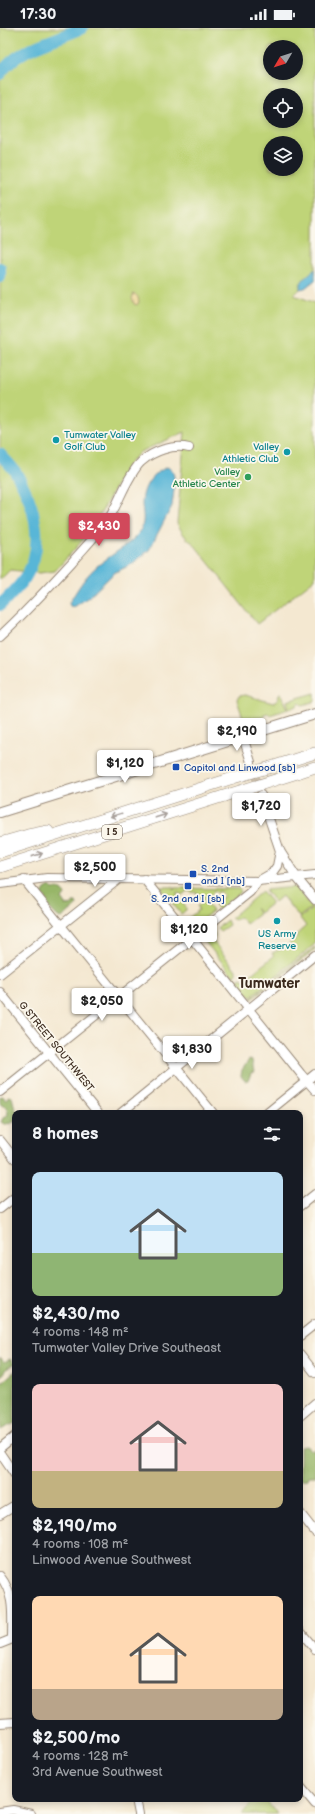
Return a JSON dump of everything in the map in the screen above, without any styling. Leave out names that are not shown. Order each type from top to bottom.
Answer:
[{"type":"highway","name":"I 5","points":[[0,852],[315,753]]},
{"type":"highway","name":"I 5","points":[[0,867],[315,767]]},
{"type":"highway","points":[[0,843],[28,835],[86,824]]},
{"type":"main road","points":[[0,812],[315,714]]},
{"type":"street","points":[[0,636],[64,571],[98,532],[116,507],[141,463],[151,455],[167,449],[176,447],[189,448]]},
{"type":"street","points":[[243,737],[251,762]]},
{"type":"street","points":[[261,795],[280,851],[315,900]]},
{"type":"street","points":[[0,1092],[118,996],[250,892],[258,881],[272,873],[277,866],[280,851]]},
{"type":"street","points":[[0,884],[47,878],[258,881],[298,878],[315,875]]},
{"type":"street","points":[[0,974],[119,879]]},
{"type":"street","points":[[144,879],[315,1090]]},
{"type":"street","points":[[24,880],[212,1110]]},
{"type":"street","points":[[124,1110],[315,955]]},
{"type":"street","name":"G STREET SOUTHWEST","points":[[0,992],[96,1110]]},
{"type":"street","points":[[271,1110],[315,1074]]},
{"type":"street","points":[[0,1140],[12,1155]]},
{"type":"street","points":[[303,1204],[315,1194]]},
{"type":"street","points":[[0,1209],[12,1200]]},
{"type":"street","points":[[303,1334],[315,1324]]},
{"type":"street","points":[[303,1358],[315,1373]]},
{"type":"street","points":[[303,1413],[315,1403]]},
{"type":"street","points":[[0,1448],[12,1438]]},
{"type":"street","points":[[0,1453],[12,1471]]},
{"type":"street","points":[[0,1514],[12,1507]]},
{"type":"street","points":[[303,1517],[315,1532]]},
{"type":"street","points":[[0,1576],[9,1588],[12,1619]]},
{"type":"street","points":[[303,1635],[315,1649]]},
{"type":"street","points":[[0,1644],[12,1638]]},
{"type":"street","points":[[0,1723],[12,1722]]},
{"type":"street","points":[[303,1790],[315,1804]]},
{"type":"street","points":[[137,1802],[139,1814]]},
{"type":"street","points":[[0,1812],[13,1810],[31,1814]]},
{"type":"green space","points":[[0,28],[315,28],[315,274],[294,295],[315,304],[315,579],[257,624],[193,543],[185,537],[177,523],[185,432],[140,452],[127,466],[91,531],[55,571],[39,573],[10,570],[0,580]]},
{"type":"green space","points":[[281,693],[288,709],[270,715],[268,713],[264,714],[264,717],[260,718],[243,718],[237,700],[239,696],[245,695],[273,703],[278,700],[279,694]]},
{"type":"green space","points":[[315,693],[315,701],[303,705],[299,703],[297,706],[289,709],[287,701]]},
{"type":"green space","points":[[50,886],[53,889],[58,888],[63,891],[65,895],[62,899],[67,906],[72,905],[73,902],[76,902],[77,905],[62,918],[58,917],[44,903],[46,898],[42,894],[45,889]]},
{"type":"green space","points":[[160,887],[174,887],[174,890],[177,888],[239,889],[241,891],[219,911],[215,906],[216,901],[224,896],[220,891],[217,893],[215,891],[204,900],[213,911],[193,926],[186,920],[199,910],[198,906],[202,902],[197,893],[187,891],[182,895],[177,892],[178,899],[186,907],[186,910],[181,914],[173,904],[174,902],[172,903]]},
{"type":"green space","points":[[296,887],[312,907],[299,917],[282,896],[275,902],[265,890]]},
{"type":"green space","points":[[262,891],[272,903],[260,913],[255,908],[259,914],[246,924],[240,917],[235,920],[231,918]]},
{"type":"green space","points":[[313,908],[315,910],[315,944],[250,997],[236,980],[241,978],[244,980],[274,956],[272,953],[286,947],[297,937],[296,935],[306,926],[300,918]]},
{"type":"green space","points":[[227,920],[229,925],[220,931],[217,928]]},
{"type":"green space","points":[[213,931],[215,936],[212,940],[236,970],[234,977],[203,939]]},
{"type":"green space","points":[[315,947],[315,949],[252,999],[251,998]]},
{"type":"green space","points":[[249,1060],[252,1061],[254,1072],[251,1073],[248,1081],[245,1081],[241,1076],[242,1070]]},
{"type":"green space","points":[[0,1096],[4,1097],[5,1100],[8,1096],[12,1097],[16,1110],[12,1110],[12,1122],[10,1124],[7,1123],[6,1125],[1,1122],[3,1118],[8,1115],[7,1108],[0,1103]]},
{"type":"green space","points":[[0,1357],[4,1362],[10,1359],[12,1361],[12,1366],[6,1369],[0,1377]]},
{"type":"green space","points":[[12,1374],[12,1424],[0,1430],[0,1384]]},
{"type":"green space","points":[[303,1446],[306,1446],[311,1450],[315,1449],[315,1476],[308,1476],[307,1479],[303,1480]]},
{"type":"green space","points":[[252,1802],[267,1802],[278,1814],[242,1814]]},
{"type":"sand","points":[[134,293],[138,297],[139,302],[137,305],[134,304],[132,298]]},
{"type":"water","points":[[315,269],[315,280],[305,288],[300,289],[302,281]]},
{"type":"water","points":[[168,467],[173,472],[175,482],[172,506],[149,550],[132,564],[114,573],[90,596],[74,607],[70,606],[69,603],[72,598],[91,572],[132,540],[140,531],[143,521],[142,498],[146,487],[157,473]]},
{"type":"waterway","points":[[0,74],[17,57],[27,51],[82,28]]},
{"type":"waterway","points":[[0,268],[0,277]]},
{"type":"waterway","points":[[0,454],[14,470],[23,485],[33,511],[36,525],[35,552],[31,566],[25,578],[0,605]]},
{"type":"tunnel","points":[[251,762],[261,795]]},
{"type":"place","name":"Tumwater Valley Golf Club","points":[[56,440]]},
{"type":"place","name":"Valley Athletic Club","points":[[287,452]]},
{"type":"place","name":"Valley Athletic Center","points":[[248,477]]},
{"type":"place","name":"Capitol and Linwood [sb]","points":[[176,767]]},
{"type":"place","name":"S. 2nd and I [nb]","points":[[193,874]]},
{"type":"place","name":"S. 2nd and I [sb]","points":[[188,886]]},
{"type":"place","name":"US Army Reserve","points":[[277,921]]},
{"type":"district","name":"Tumwater","points":[[269,983]]}]
